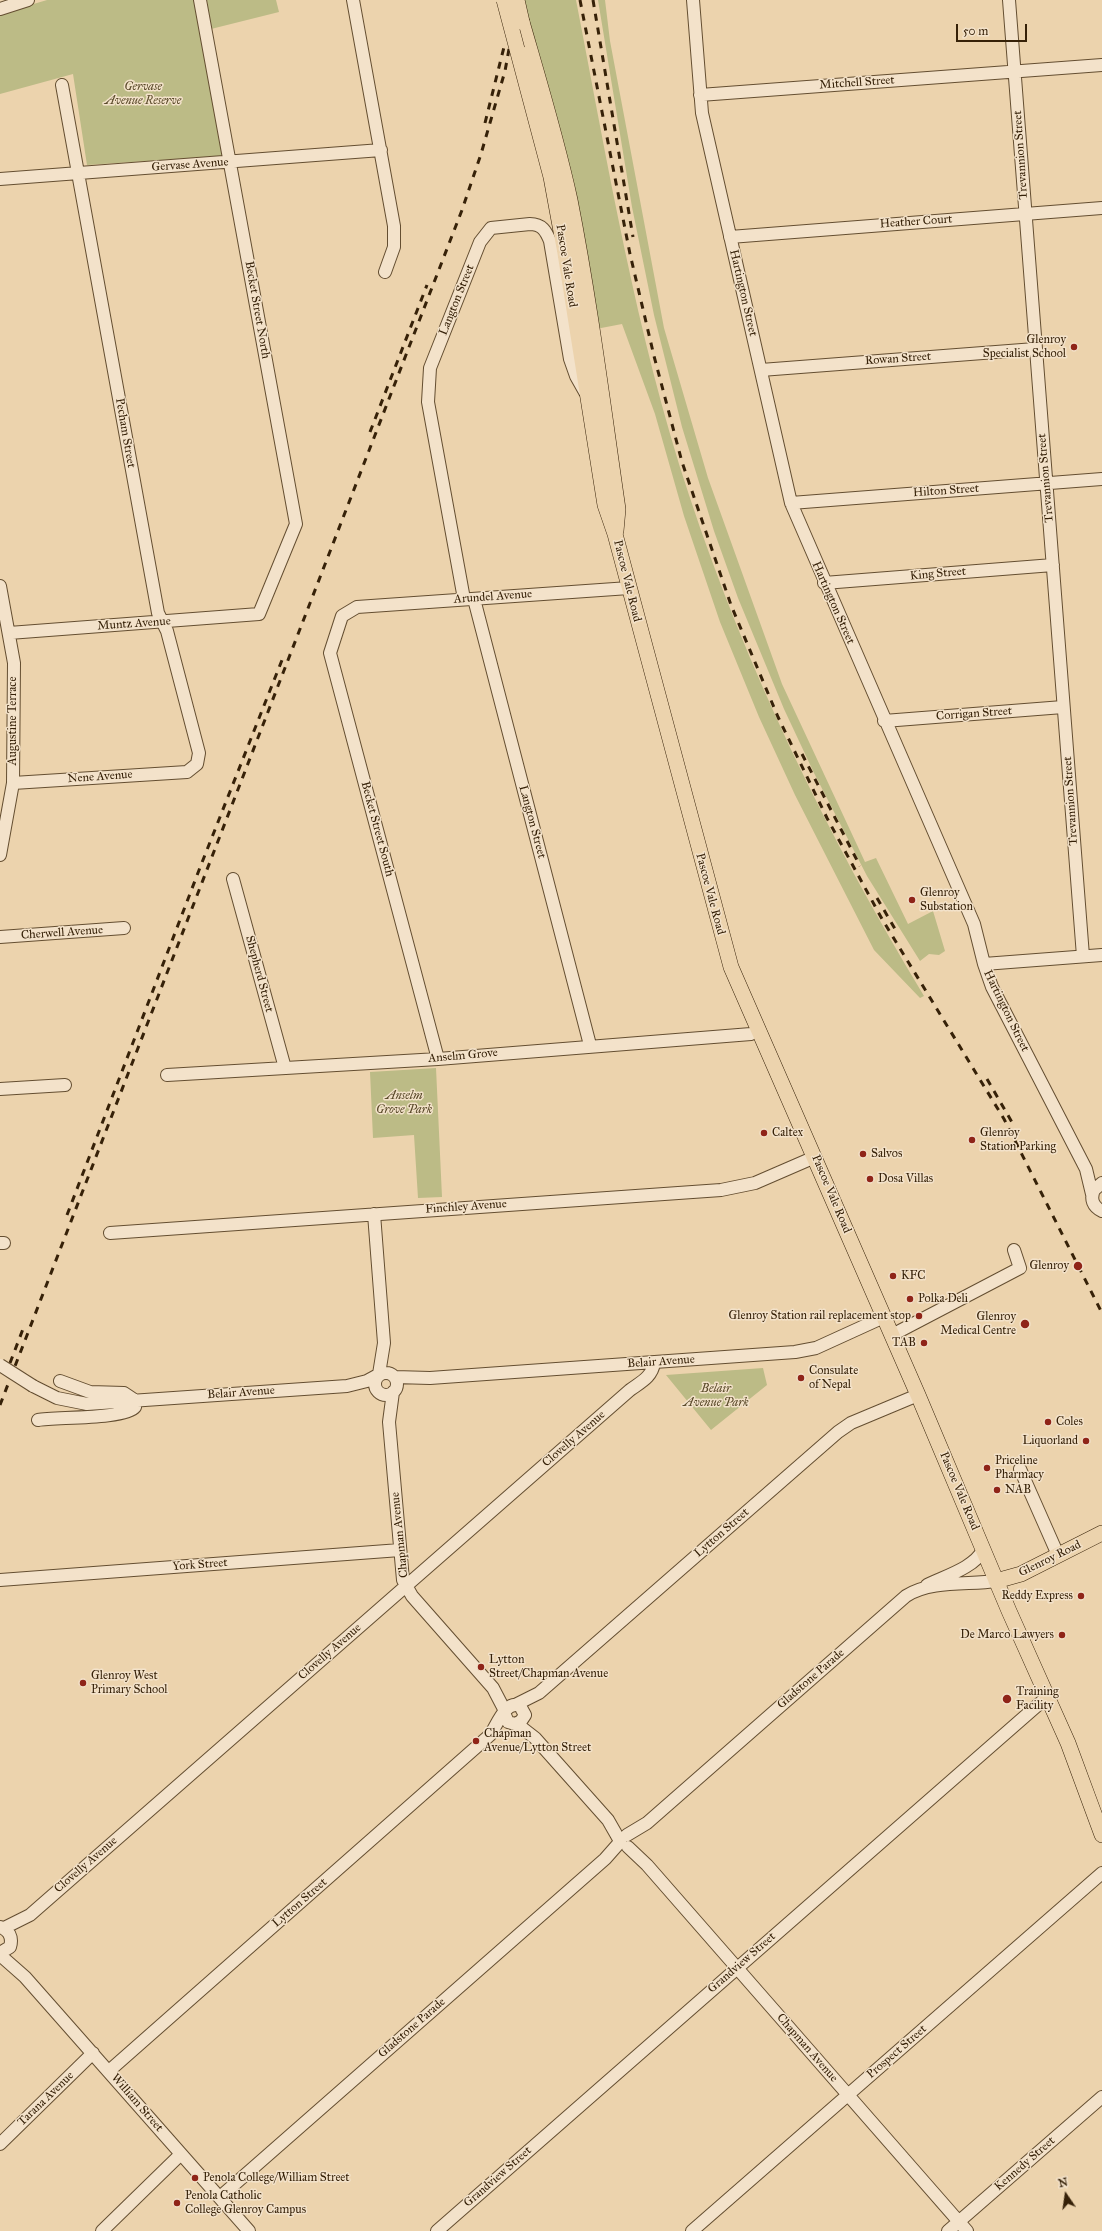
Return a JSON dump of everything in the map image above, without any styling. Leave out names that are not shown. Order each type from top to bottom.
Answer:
[{"type":"main road","name":"Pascoe Vale Road","points":[[504,0],[551,177],[565,253],[586,395],[605,505],[615,534],[731,967],[918,1394],[996,1581],[1068,1743],[1102,1835]]},
{"type":"main road","name":"Pascoe Vale Road","points":[[517,0],[569,199],[581,262],[618,509],[615,534]]},
{"type":"main road","name":"Glenroy Road","points":[[996,1581],[1021,1574],[1102,1533]]},
{"type":"street","points":[[0,9],[28,0]]},
{"type":"street","name":"Becket Street North","points":[[200,0],[296,524],[259,614]]},
{"type":"street","points":[[354,0],[381,150],[395,242],[393,254],[385,272]]},
{"type":"street","name":"Hartington Street","points":[[693,0],[700,95],[730,236],[791,503],[824,583],[974,924],[984,964],[1000,1003],[1086,1169],[1093,1203],[1102,1211]]},
{"type":"street","name":"Trevannion Street","points":[[1009,0],[1083,956]]},
{"type":"street","name":"Mitchell Street","points":[[700,95],[1102,65]]},
{"type":"street","name":"Pecham Street","points":[[62,85],[158,613],[167,630],[200,753],[197,764],[187,772]]},
{"type":"street","name":"Gervase Avenue","points":[[0,179],[381,150]]},
{"type":"street","name":"Heather Court","points":[[730,236],[1102,208]]},
{"type":"street","name":"Langton Street","points":[[586,395],[576,376],[570,359],[550,241],[542,226],[536,224],[518,224],[491,228],[480,242],[430,368],[428,402],[469,599],[590,1045]]},
{"type":"street","name":"Rowan Street","points":[[761,370],[1035,349]]},
{"type":"street","name":"Hilton Street","points":[[791,503],[1102,479]]},
{"type":"street","name":"King Street","points":[[824,583],[1053,565]]},
{"type":"street","name":"Augustine Terrace","points":[[0,586],[14,663],[13,783],[0,855]]},
{"type":"street","name":"Arundel Avenue","points":[[357,607],[629,588]]},
{"type":"street","name":"Becket Street South","points":[[357,607],[342,616],[330,653],[438,1059]]},
{"type":"street","name":"Muntz Avenue","points":[[9,633],[259,614]]},
{"type":"street","name":"Corrigan Street","points":[[884,721],[1063,707]]},
{"type":"street","name":"Nene Avenue","points":[[13,783],[187,772]]},
{"type":"street","name":"Shepherd Street","points":[[233,880],[285,1068]]},
{"type":"street","name":"Cherwell Avenue","points":[[0,937],[124,928]]},
{"type":"street","points":[[984,964],[1102,955]]},
{"type":"street","name":"Anselm Grove","points":[[167,1076],[438,1059],[590,1045],[751,1034],[759,1030]]},
{"type":"street","points":[[0,1089],[66,1085]]},
{"type":"street","name":"Finchley Avenue","points":[[110,1234],[721,1190],[755,1183],[815,1157]]},
{"type":"street","name":"Hartington Street","points":[[1086,1169],[1102,1183]]},
{"type":"street","points":[[1092,1194],[1096,1187],[1102,1183]]},
{"type":"street","points":[[347,1386],[387,1395],[395,1391],[397,1383],[384,1343],[374,1214]]},
{"type":"street","points":[[892,1335],[1020,1268],[1014,1250]]},
{"type":"street","name":"Belair Avenue","points":[[394,1376],[430,1378],[805,1351],[884,1317]]},
{"type":"street","points":[[378,1392],[374,1384],[379,1374],[384,1343]]},
{"type":"street","name":"Clovelly Avenue","points":[[5,1948],[30,1914],[630,1390],[650,1375],[653,1371],[654,1363]]},
{"type":"street","points":[[630,1390],[633,1382],[632,1364]]},
{"type":"street","name":"Belair Avenue","points":[[0,1366],[33,1386],[57,1398],[77,1403],[136,1401],[347,1386]]},
{"type":"street","points":[[347,1386],[367,1381],[379,1374],[387,1372],[394,1376]]},
{"type":"street","name":"Belair Avenue","points":[[395,1391],[404,1384],[430,1378]]},
{"type":"street","name":"Belair Avenue","points":[[60,1381],[90,1392],[124,1393],[136,1401]]},
{"type":"street","name":"Chapman Avenue","points":[[395,1391],[390,1422],[402,1573],[406,1586],[493,1688],[505,1712]]},
{"type":"street","name":"Chapman Avenue","points":[[378,1392],[390,1422]]},
{"type":"street","name":"Lytton Street","points":[[109,2071],[490,1735],[520,1720],[539,1693],[838,1432],[851,1423],[918,1394]]},
{"type":"street","points":[[38,1420],[125,1413],[133,1410],[136,1401]]},
{"type":"street","points":[[1020,1469],[1058,1555]]},
{"type":"street","name":"York Street","points":[[0,1580],[400,1550]]},
{"type":"street","points":[[919,1590],[969,1565],[983,1550]]},
{"type":"street","name":"Gladstone Parade","points":[[220,2197],[906,1596],[919,1590],[996,1581]]},
{"type":"street","name":"Chapman Avenue","points":[[493,1688],[516,1704]]},
{"type":"street","name":"Lytton Street","points":[[516,1704],[539,1693]]},
{"type":"street","name":"Grandview Street","points":[[437,2231],[1047,1696]]},
{"type":"street","points":[[516,1704],[523,1708],[520,1720],[508,1722],[505,1712],[508,1707],[516,1704]]},
{"type":"street","name":"Lytton Street","points":[[490,1735],[505,1712]]},
{"type":"street","name":"Chapman Avenue","points":[[520,1720],[963,2226]]},
{"type":"street","name":"Prospect Street","points":[[692,2231],[1102,1873]]},
{"type":"street","name":"Clovelly Avenue","points":[[2,1928],[30,1914]]},
{"type":"street","name":"William Street","points":[[2,1928],[5,1948],[13,1957],[25,1976],[249,2231]]},
{"type":"street","name":"Tarana Avenue","points":[[0,2144],[93,2053]]},
{"type":"street","name":"Kennedy Street","points":[[948,2231],[963,2226],[1102,2097]]},
{"type":"street","points":[[102,2231],[181,2154]]},
{"type":"green space","name":"Gervase Avenue Reserve","points":[[47,0],[194,0],[223,156],[87,165],[73,74],[0,94],[0,14]]},
{"type":"green space","points":[[207,0],[276,0],[279,12],[211,29]]},
{"type":"green space","points":[[523,0],[576,0],[612,187],[638,311],[653,373],[689,495],[712,561],[737,625],[792,752],[855,875],[924,996],[920,998],[874,950],[795,795],[759,717],[720,622],[684,516],[655,414],[622,324],[596,329]]},
{"type":"green space","points":[[598,0],[605,0],[610,41],[664,328],[708,478],[782,684],[865,862],[876,858],[908,924],[933,911],[945,951],[939,955],[929,954],[920,961],[867,876],[814,773],[784,709],[738,598],[714,531],[682,427],[654,315],[632,207]]},
{"type":"green space","name":"Anselm Grove Park","points":[[436,1068],[442,1197],[418,1198],[414,1135],[373,1138],[370,1072]]},
{"type":"green space","name":"Belair Avenue Park","points":[[763,1368],[767,1385],[711,1430],[666,1375]]},
{"type":"railway","points":[[0,1405],[462,210],[481,154],[505,71],[518,0]]},
{"type":"railway","points":[[580,0],[630,254],[654,356],[682,462],[731,605],[778,717],[827,818],[882,919],[1004,1119],[1102,1313]]},
{"type":"railway","points":[[593,0],[633,237]]},
{"type":"railway","points":[[485,123],[504,47]]},
{"type":"railway","points":[[370,432],[427,285]]},
{"type":"railway","points":[[67,1215],[201,865],[282,660]]},
{"type":"railway","points":[[802,754],[860,866]]},
{"type":"railway","points":[[877,898],[898,934]]},
{"type":"railway","points":[[987,1079],[1013,1124]]},
{"type":"railway","points":[[10,1363],[23,1329]]},
{"type":"place","name":"Glenroy Specialist School","points":[[1074,347]]},
{"type":"place","name":"Glenroy Substation","points":[[912,900]]},
{"type":"place","name":"Caltex","points":[[764,1133]]},
{"type":"place","name":"Glenroy Station Parking","points":[[972,1140]]},
{"type":"place","name":"Salvos","points":[[863,1154]]},
{"type":"place","name":"Dosa Villas","points":[[870,1179]]},
{"type":"place","name":"Glenroy","points":[[1078,1266]]},
{"type":"place","name":"KFC","points":[[893,1276]]},
{"type":"place","name":"Polka Deli","points":[[910,1299]]},
{"type":"place","name":"Glenroy Station rail replacement stop","points":[[919,1316]]},
{"type":"place","name":"Glenroy Medical Centre","points":[[1025,1324]]},
{"type":"place","name":"TAB","points":[[924,1343]]},
{"type":"place","name":"Consulate of Nepal","points":[[801,1378]]},
{"type":"place","name":"Coles","points":[[1048,1422]]},
{"type":"place","name":"Liquorland","points":[[1086,1441]]},
{"type":"place","name":"Priceline Pharmacy","points":[[987,1468]]},
{"type":"place","name":"NAB","points":[[997,1490]]},
{"type":"place","name":"Reddy Express","points":[[1081,1596]]},
{"type":"place","name":"De Marco Lawyers","points":[[1062,1635]]},
{"type":"place","name":"Lytton Street/Chapman Avenue","points":[[481,1667]]},
{"type":"place","name":"Glenroy West Primary School","points":[[83,1683]]},
{"type":"place","name":"Training Facility","points":[[1007,1699]]},
{"type":"place","name":"Chapman Avenue/Lytton Street","points":[[476,1741]]},
{"type":"place","name":"Penola College/William Street","points":[[195,2178]]},
{"type":"place","name":"Penola Catholic College Glenroy Campus","points":[[177,2203]]}]
